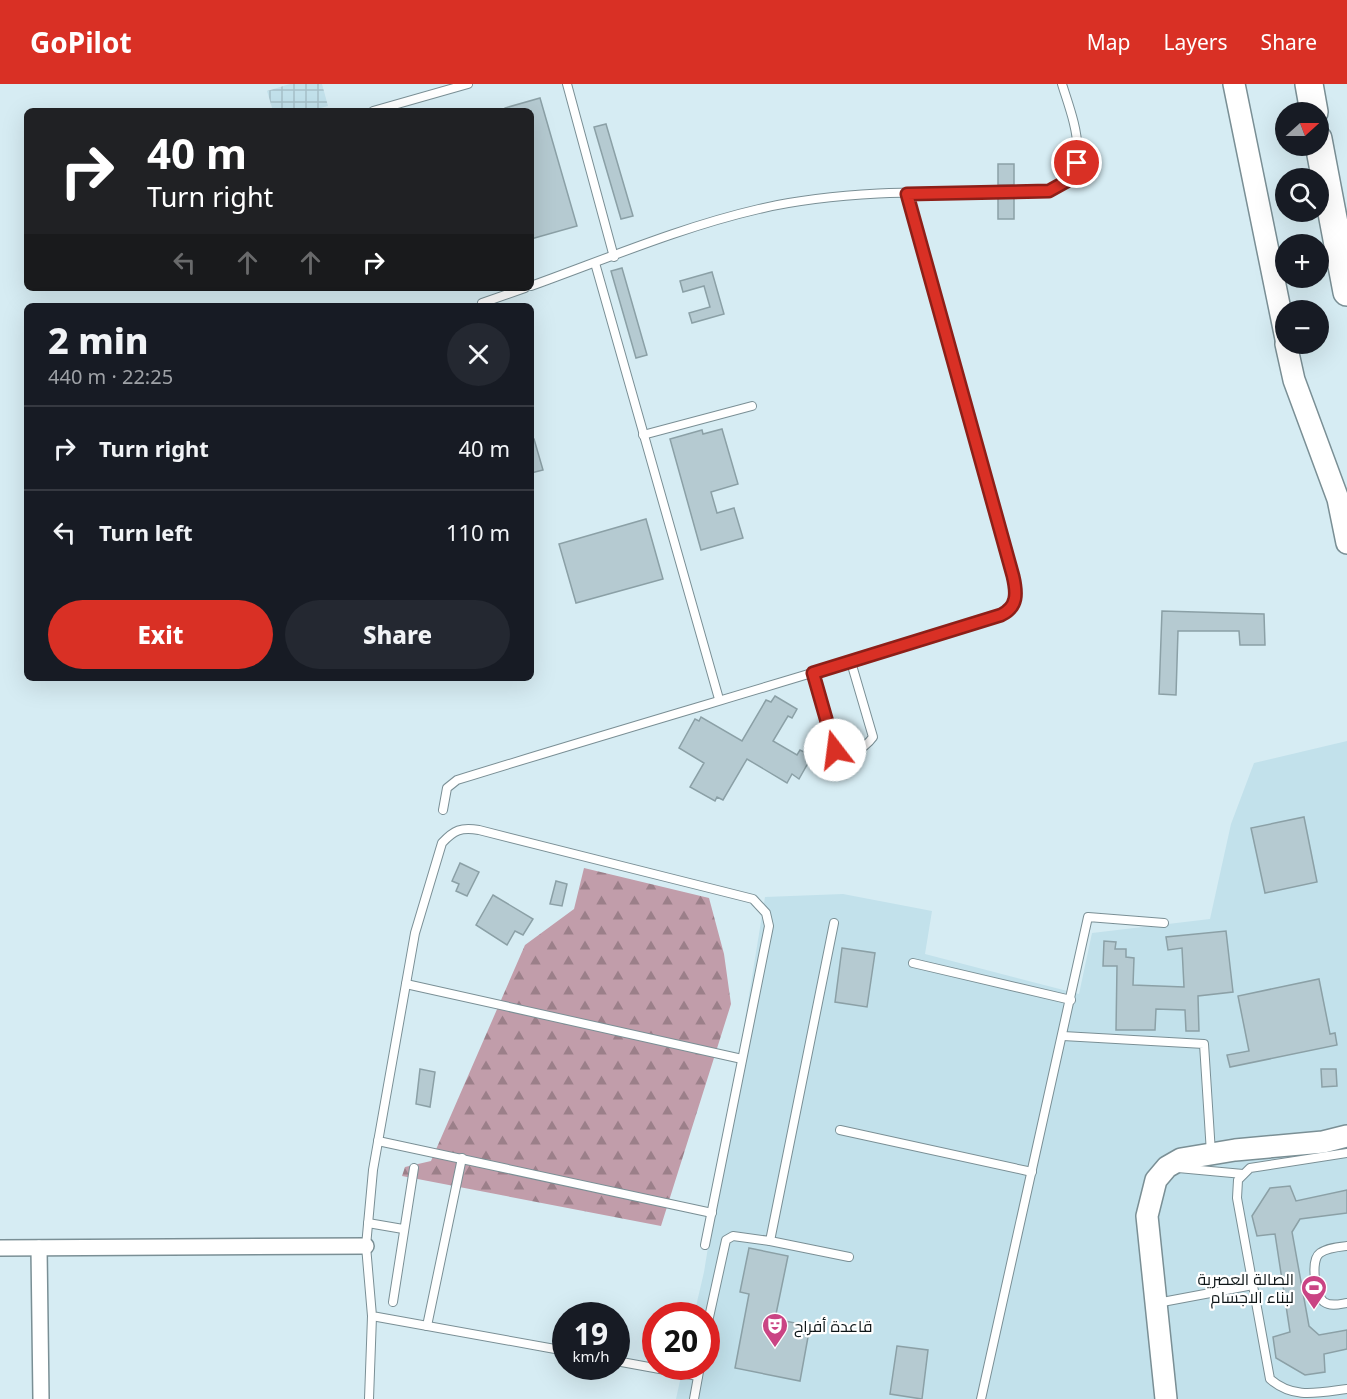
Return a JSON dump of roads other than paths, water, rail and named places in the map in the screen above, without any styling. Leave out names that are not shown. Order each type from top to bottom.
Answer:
[{"type":"highway","points":[[1309,84],[1312,102]]},
{"type":"highway","points":[[1321,156],[1347,291]]},
{"type":"street","points":[[1234,84],[1278,300]]},
{"type":"street","points":[[1289,354],[1294,380],[1338,499],[1347,543]]},
{"type":"street","points":[[1166,1399],[1147,1216],[1156,1180],[1167,1167],[1181,1159],[1323,1142],[1347,1136]]},
{"type":"street","points":[[0,1248],[366,1246]]},
{"type":"street","points":[[39,1248],[41,1399]]},
{"type":"lane","points":[[384,108],[468,84]]},
{"type":"lane","points":[[567,84],[614,256]]},
{"type":"lane","points":[[534,285],[681,232],[760,209],[838,198],[1049,191],[1060,187],[1073,172],[1079,152],[1062,84]]},
{"type":"lane","points":[[443,810],[447,788],[457,780],[719,699],[851,662],[1001,615],[1010,610],[1016,598],[1013,576],[907,194]]},
{"type":"lane","points":[[595,263],[719,699]]},
{"type":"lane","points":[[482,303],[516,291]]},
{"type":"lane","points":[[643,435],[752,406]]},
{"type":"lane","points":[[813,673],[835,750],[852,752],[865,748],[873,737],[851,662]]},
{"type":"lane","points":[[369,1399],[372,1316],[366,1246],[378,1142],[415,933],[442,843],[462,827],[753,899],[760,904],[769,926],[705,1245]]},
{"type":"lane","points":[[981,1399],[1088,917],[1164,923]]},
{"type":"lane","points":[[770,1241],[834,923]]},
{"type":"lane","points":[[914,963],[1071,1000]]},
{"type":"lane","points":[[406,984],[742,1059]]},
{"type":"lane","points":[[1063,1036],[1204,1044],[1211,1154]]},
{"type":"lane","points":[[840,1130],[1032,1172]]},
{"type":"lane","points":[[378,1142],[462,1158],[712,1213]]},
{"type":"lane","points":[[1347,1153],[1250,1168],[1238,1180],[1238,1198],[1270,1378],[1281,1395],[1295,1396],[1347,1389]]},
{"type":"lane","points":[[427,1326],[462,1158]]},
{"type":"lane","points":[[1167,1167],[1243,1174]]},
{"type":"lane","points":[[393,1302],[414,1168]]},
{"type":"lane","points":[[368,1223],[403,1229]]},
{"type":"lane","points":[[712,1302],[726,1240],[733,1236],[849,1257]]},
{"type":"lane","points":[[1347,1246],[1320,1253],[1315,1258],[1315,1268],[1320,1297],[1332,1305],[1347,1303]]},
{"type":"lane","points":[[1156,1303],[1253,1285]]},
{"type":"lane","points":[[372,1316],[552,1348]]},
{"type":"lane","points":[[694,1399],[697,1380]]},
{"type":"place","name":"الصالة العصرية لبناء الاجسام","points":[[1314,1311]]},
{"type":"place","name":"قاعدة أفراح","points":[[775,1349]]}]
